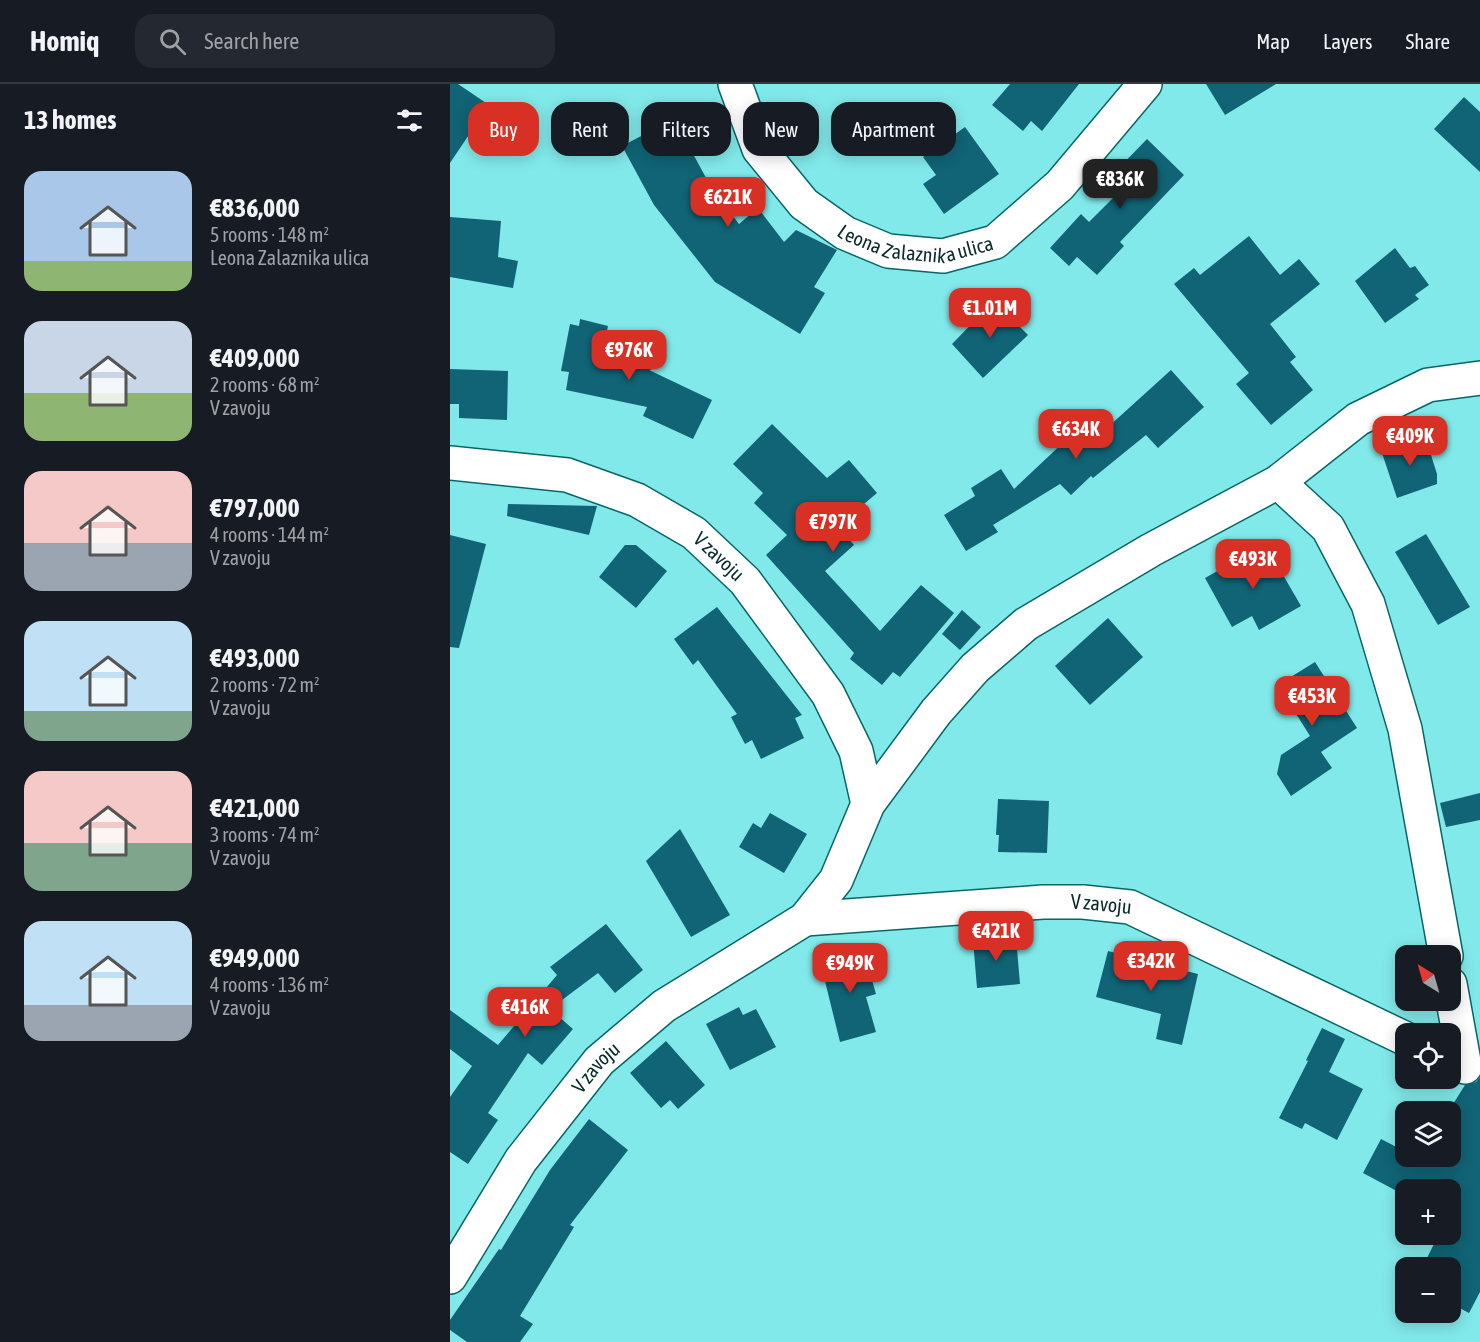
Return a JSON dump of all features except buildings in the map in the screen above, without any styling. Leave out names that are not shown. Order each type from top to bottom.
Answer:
[{"type":"street","name":"Leona Zalaznika ulica","points":[[735,84],[759,149],[804,204],[845,233],[888,251],[943,256],[995,242],[1060,186],[1145,84]]},
{"type":"street","name":"V zavoju","points":[[450,1277],[521,1160],[599,1061],[664,1006],[805,919],[836,880],[868,804],[936,712],[975,668],[1026,624],[1151,550],[1278,482],[1358,420],[1428,385],[1480,378]]},
{"type":"street","name":"V zavoju","points":[[450,463],[567,475],[637,500],[694,533],[745,581],[828,694],[856,751],[868,804]]},
{"type":"street","points":[[1278,482],[1328,528],[1368,604],[1405,729],[1444,945]]},
{"type":"street","name":"V zavoju","points":[[805,919],[1043,902],[1083,902],[1130,907],[1395,1034]]},
{"type":"street","points":[[1461,1045],[1465,1067],[1461,1065]]}]
